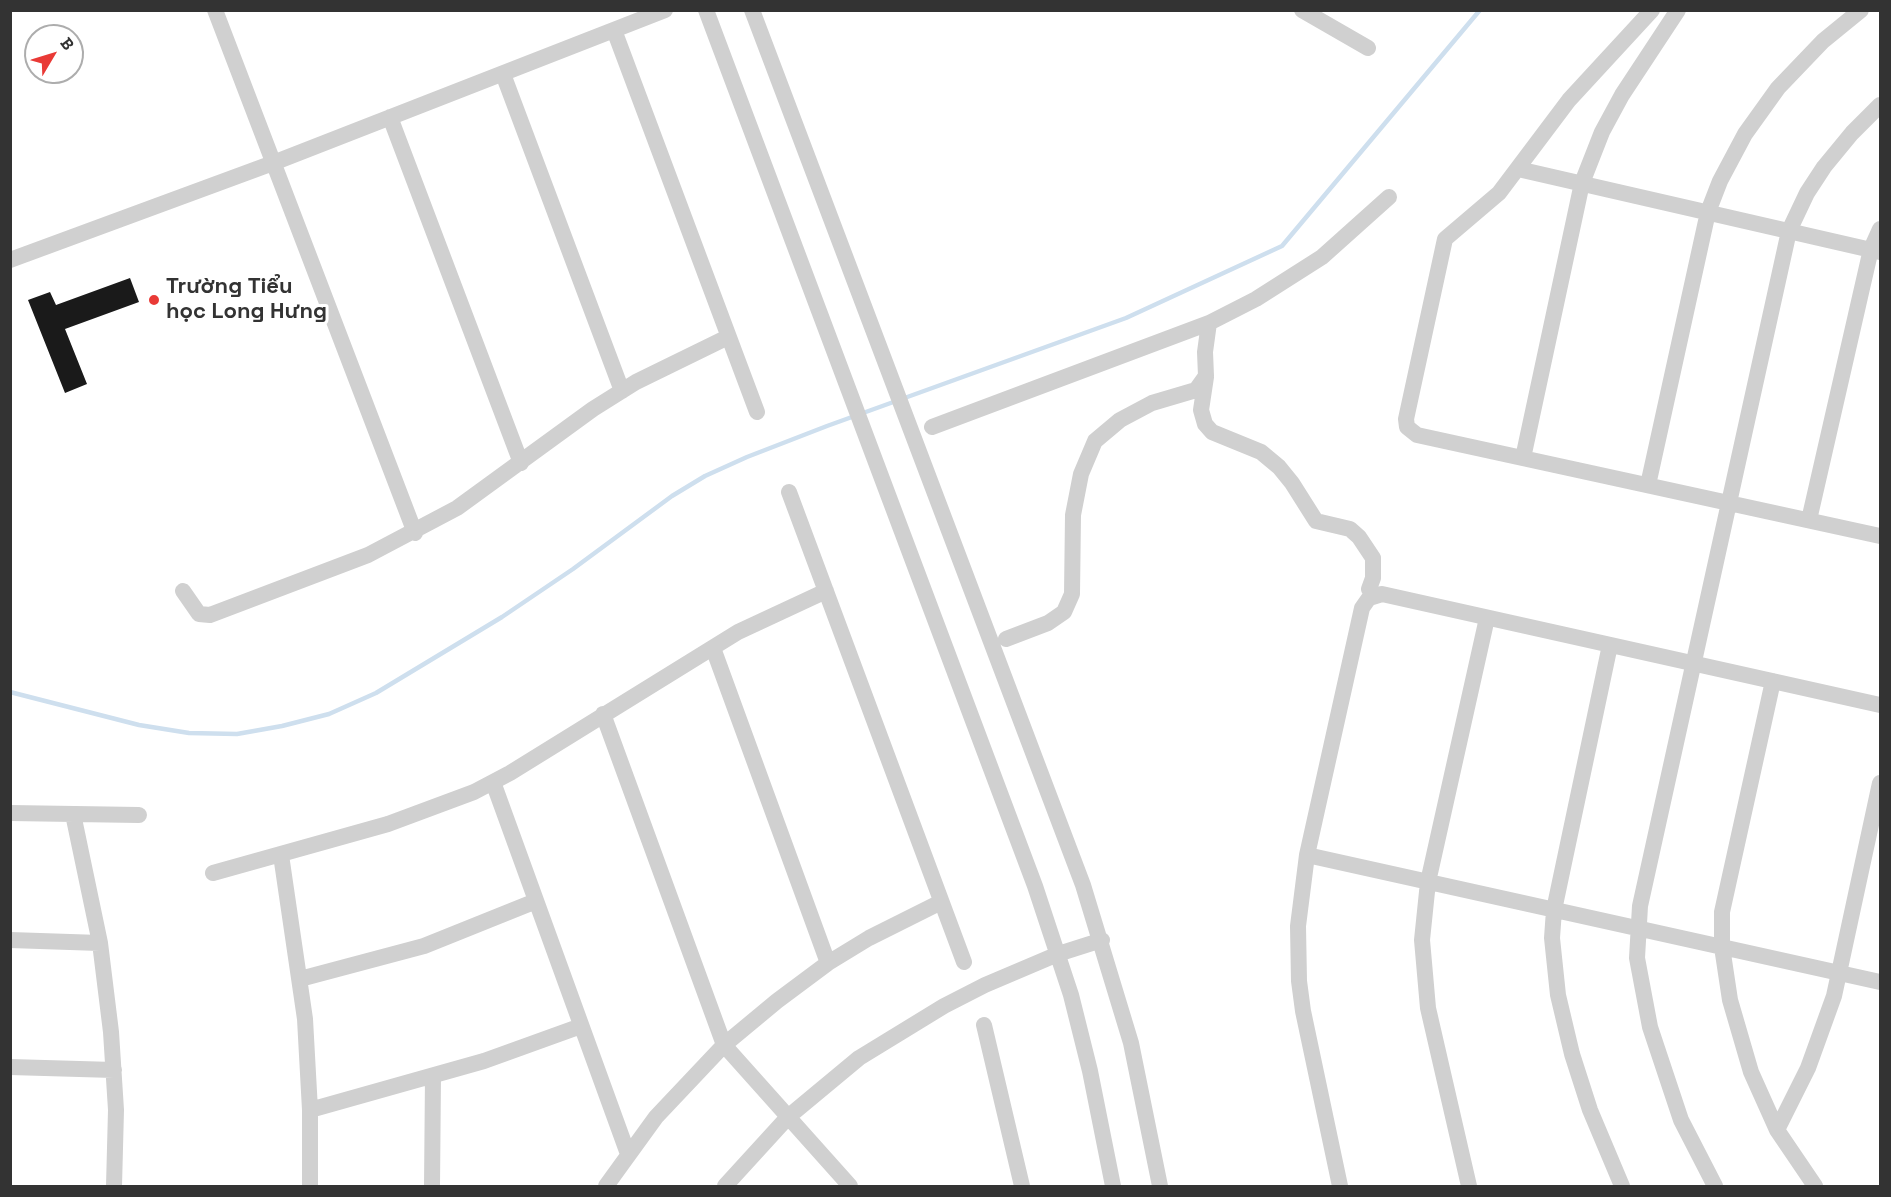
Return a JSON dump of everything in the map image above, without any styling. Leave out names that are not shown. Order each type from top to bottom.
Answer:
[{"type":"street","points":[[215,10],[415,533]]},
{"type":"street","points":[[10,260],[273,163],[665,10]]},
{"type":"street","points":[[706,10],[1035,886],[1058,954],[1090,1071],[1113,1186]]},
{"type":"street","points":[[752,10],[1083,885],[1131,1043],[1160,1186]]},
{"type":"street","points":[[1302,10],[1368,48]]},
{"type":"street","points":[[1652,10],[1576,92],[1499,193],[1445,239],[1406,422],[1408,429],[1417,435],[1881,536]]},
{"type":"street","points":[[1522,458],[1582,183],[1602,132],[1617,104],[1644,58],[1678,10]]},
{"type":"street","points":[[1648,485],[1708,212],[1737,149],[1778,88],[1822,41],[1861,10]]},
{"type":"street","points":[[614,30],[757,412]]},
{"type":"street","points":[[503,75],[622,391]]},
{"type":"street","points":[[1715,1186],[1681,1120],[1660,1061],[1642,992],[1637,958],[1636,928],[1789,231],[1807,193],[1820,173],[1842,144],[1881,105]]},
{"type":"street","points":[[390,117],[521,463]]},
{"type":"street","points":[[1518,169],[1876,250]]},
{"type":"street","points":[[932,428],[1209,323],[1256,300],[1322,256],[1389,197]]},
{"type":"street","points":[[1809,520],[1881,229]]},
{"type":"street","points":[[1209,323],[1205,352],[1206,376],[1201,410],[1205,424],[1212,432],[1261,452],[1279,467],[1316,520],[1350,529],[1359,537],[1373,558],[1373,578],[1369,589]]},
{"type":"street","points":[[183,591],[199,614],[210,615],[340,567],[415,533],[466,502],[622,391],[670,363],[728,337]]},
{"type":"street","points":[[1006,639],[1048,623],[1064,612],[1072,594],[1073,515],[1081,474],[1095,441],[1120,420],[1152,403],[1196,390],[1206,376]]},
{"type":"street","points":[[789,492],[963,962]]},
{"type":"street","points":[[213,873],[388,824],[438,806],[493,782],[713,648],[778,611],[826,591]]},
{"type":"street","points":[[1340,1186],[1309,1047],[1299,981],[1298,926],[1307,855],[1365,603],[1369,598],[1382,594],[1881,705]]},
{"type":"street","points":[[1469,1186],[1428,1008],[1422,940],[1428,882],[1487,618]]},
{"type":"street","points":[[1610,645],[1554,910],[1554,967],[1564,1024],[1590,1110],[1622,1186]]},
{"type":"street","points":[[713,648],[828,963]]},
{"type":"street","points":[[1773,681],[1722,912],[1722,947],[1730,1000],[1751,1072],[1777,1130],[1815,1186]]},
{"type":"street","points":[[603,714],[724,1045],[850,1186]]},
{"type":"street","points":[[493,782],[628,1154]]},
{"type":"street","points":[[1777,1130],[1822,1033],[1839,973],[1881,783]]},
{"type":"street","points":[[10,813],[138,815]]},
{"type":"street","points":[[73,814],[100,942],[114,1070],[114,1186]]},
{"type":"street","points":[[281,855],[300,979],[310,1110],[310,1186]]},
{"type":"street","points":[[1307,855],[1881,982]]},
{"type":"street","points":[[300,979],[424,946],[536,901]]},
{"type":"street","points":[[606,1186],[663,1109],[724,1045],[828,963],[869,938],[941,902]]},
{"type":"street","points":[[10,940],[100,942]]},
{"type":"street","points":[[725,1186],[788,1117],[859,1058],[898,1033],[985,985],[1058,954],[1101,940]]},
{"type":"street","points":[[984,1025],[1022,1186]]},
{"type":"street","points":[[310,1110],[484,1061],[581,1026]]},
{"type":"street","points":[[10,1067],[114,1070]]},
{"type":"street","points":[[432,1186],[434,1076]]},
{"type":"building","points":[[130,278],[139,302],[65,329],[87,384],[65,393],[28,300],[50,292],[56,305]]},
{"type":"waterway","points":[[10,692],[139,725],[189,733],[237,734],[329,714],[376,693],[502,617],[573,569],[672,496],[705,476],[827,426],[1126,318],[1282,246],[1480,10]]},
{"type":"place","name":"Trường Tiểu học Long Hưng","points":[[154,300]]}]
